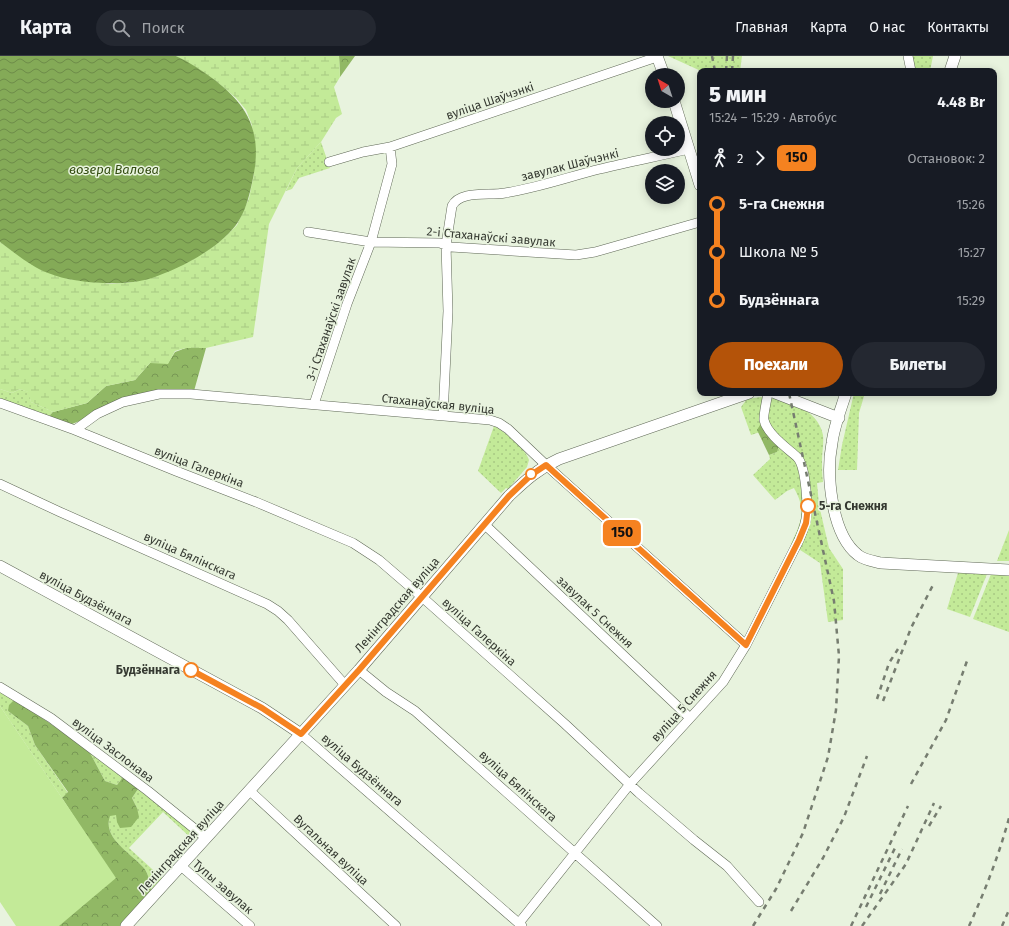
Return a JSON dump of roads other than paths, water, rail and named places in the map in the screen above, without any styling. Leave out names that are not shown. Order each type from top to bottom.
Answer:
[{"type":"street","points":[[657,56],[661,68]]},
{"type":"street","name":"вуліца Шаўчэнкі","points":[[329,162],[363,152],[390,147],[657,56]]},
{"type":"street","points":[[908,56],[910,68]]},
{"type":"street","points":[[951,68],[955,56]]},
{"type":"street","points":[[676,108],[697,175]]},
{"type":"street","name":"3-і Стаханаўскі завулак","points":[[314,404],[347,304],[371,242],[392,164],[390,147]]},
{"type":"street","name":"завулак Шаўчэнкі","points":[[446,245],[452,206],[457,199],[464,196],[504,193],[535,187],[600,169],[689,149]]},
{"type":"street","name":"2-і Стаханаўскі завулак","points":[[371,242],[440,243],[458,248],[576,255],[595,252],[697,223]]},
{"type":"street","name":"3-і Стаханаўскі завулак","points":[[308,232],[371,242]]},
{"type":"street","points":[[443,416],[448,311],[446,245]]},
{"type":"street","name":"Стаханаўская вуліца","points":[[75,430],[97,414],[123,402],[159,394],[191,394],[490,420],[499,423],[508,429],[746,645]]},
{"type":"street","name":"Ленінградская вуліца","points":[[126,926],[359,670],[509,496],[531,475],[546,465],[559,459],[740,396]]},
{"type":"street","name":"вуліца 5 Снежня","points":[[520,924],[574,853],[630,784],[723,682],[746,645],[799,540],[806,523],[808,506],[800,462],[772,434],[764,422],[768,396]]},
{"type":"street","points":[[783,396],[839,418]]},
{"type":"street","points":[[845,396],[832,442],[830,463],[832,499],[838,526],[850,548],[867,560],[881,563],[1009,570]]},
{"type":"street","name":"вуліца Галеркіна","points":[[0,403],[75,430],[256,502],[353,543],[379,560],[565,724],[630,784],[694,840],[727,866],[759,902]]},
{"type":"street","name":"вуліца Бялінскага","points":[[0,484],[267,604],[288,620],[345,685]]},
{"type":"street","name":"завулак 5 Снежня","points":[[484,524],[690,718]]},
{"type":"street","name":"вуліца Будзённага","points":[[0,566],[262,708],[301,734],[520,924]]},
{"type":"street","name":"вуліца Бялінскага","points":[[359,670],[386,692],[415,711],[657,926]]},
{"type":"street","name":"вуліца Заслонава","points":[[0,687],[50,718],[148,791],[206,838]]},
{"type":"street","name":"Вугальная вуліца","points":[[250,791],[396,926]]},
{"type":"street","name":"Тупы завулак","points":[[181,866],[250,926]]},
{"type":"water","name":"возера Валова","points":[[0,56],[176,56],[208,75],[225,89],[245,111],[251,123],[254,136],[256,150],[252,183],[244,210],[236,225],[219,242],[198,257],[175,269],[141,281],[128,283],[100,283],[72,280],[48,273],[23,259],[0,242]]},
{"type":"railway","points":[[712,56],[714,68]]},
{"type":"railway","points":[[726,68],[727,56]]},
{"type":"railway","points":[[732,68],[733,56]]},
{"type":"railway","points":[[753,926],[776,889],[803,833],[828,757],[836,710],[839,656],[834,601],[790,396]]},
{"type":"railway","points":[[883,701],[911,628],[934,583]]},
{"type":"railway","points":[[877,699],[889,663],[898,649]]},
{"type":"railway","points":[[911,784],[946,720],[967,661]]},
{"type":"railway","points":[[791,911],[823,858],[844,817],[867,756]]},
{"type":"railway","points":[[862,926],[906,864],[934,803]]},
{"type":"railway","points":[[851,926],[908,806]]},
{"type":"railway","points":[[929,826],[941,806]]},
{"type":"railway","points":[[969,926],[981,900],[1001,846],[1009,818]]},
{"type":"railway","points":[[866,907],[896,846]]},
{"type":"railway","points":[[880,894],[902,849]]},
{"type":"railway","points":[[1002,926],[1009,910]]},
{"type":"place","name":"5-га Снежня","points":[[808,506]]},
{"type":"place","name":"Будзённага","points":[[191,670]]}]
